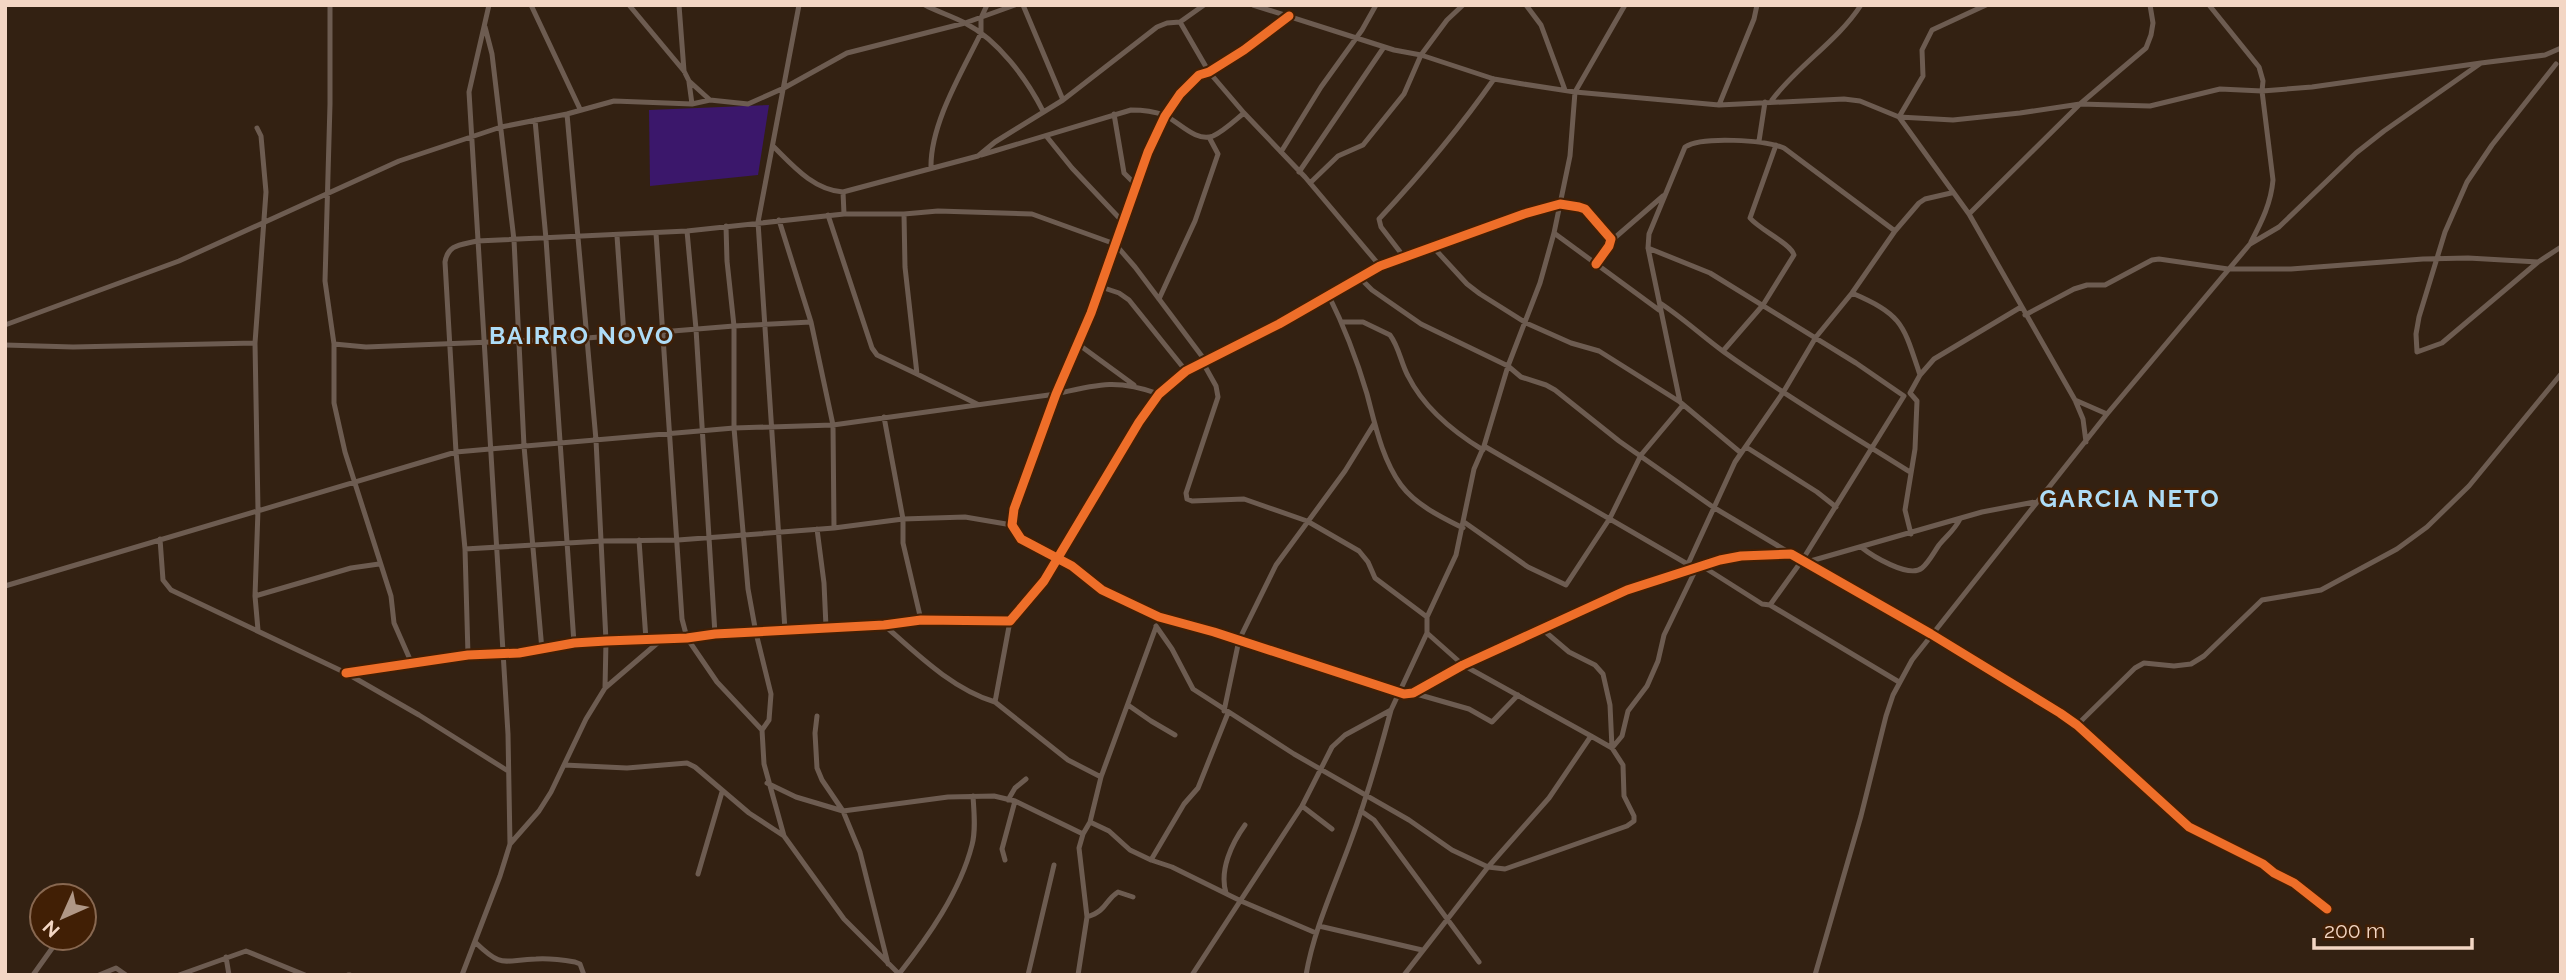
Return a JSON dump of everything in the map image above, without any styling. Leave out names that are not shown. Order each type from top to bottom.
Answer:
[{"type":"street","points":[[330,5],[325,281],[334,344],[334,403],[345,452],[391,596],[394,623],[412,663]]},
{"type":"street","points":[[531,5],[580,108]]},
{"type":"street","points":[[629,5],[684,71],[689,81],[692,104]]},
{"type":"street","points":[[679,5],[684,71]]},
{"type":"street","points":[[785,630],[758,222],[799,5]]},
{"type":"street","points":[[925,5],[981,33],[1021,76],[1044,111]]},
{"type":"street","points":[[931,167],[932,148],[939,127],[981,33],[981,18],[987,5]]},
{"type":"street","points":[[5,326],[178,261],[399,162],[502,127],[614,101],[692,104],[710,100],[748,104],[784,88],[847,53],[965,23],[1015,5]]},
{"type":"street","points":[[1023,5],[1063,100]]},
{"type":"street","points":[[978,156],[995,142],[1063,100],[1157,27],[1180,22],[1204,5]]},
{"type":"street","points":[[1253,5],[1494,79],[1576,92],[1719,105],[1844,99],[1860,101],[1899,117],[1953,120],[2080,104],[2150,106],[2220,89],[2262,91],[2312,86],[2545,55],[2561,48]]},
{"type":"street","points":[[1281,152],[1376,5]]},
{"type":"street","points":[[1310,183],[1338,156],[1363,145],[1405,94],[1421,55],[1447,20],[1463,5]]},
{"type":"street","points":[[1526,5],[1541,26],[1565,90]]},
{"type":"street","points":[[1306,975],[1316,933],[1361,811],[1391,710],[1427,633],[1427,617],[1456,555],[1474,470],[1555,233],[1570,156],[1576,92],[1625,5]]},
{"type":"street","points":[[1719,105],[1755,19],[1757,5]]},
{"type":"street","points":[[1759,141],[1769,101],[1861,5]]},
{"type":"street","points":[[1899,117],[1923,76],[1922,50],[1932,30],[1986,5]]},
{"type":"street","points":[[1969,214],[2080,104],[2146,48],[2151,35],[2150,5]]},
{"type":"street","points":[[1815,975],[1861,816],[1886,716],[1899,682],[1931,634],[2107,414],[2250,244],[2264,218],[2272,194],[2273,180],[2263,81],[2259,67],[2209,5]]},
{"type":"street","points":[[462,975],[510,844],[508,734],[468,92],[485,27],[487,8]]},
{"type":"street","points":[[1289,16],[1244,50],[1193,80],[1165,116],[1136,185],[1101,287],[1056,394],[1014,509],[1012,525],[1021,539],[1072,566],[1113,597],[1159,617],[1239,640],[1399,693],[1413,693],[1469,709],[1492,722],[1518,695]]},
{"type":"street","points":[[1180,22],[1209,72],[1310,183],[1380,266]]},
{"type":"street","points":[[485,27],[492,54],[502,127],[514,240],[524,446],[542,650]]},
{"type":"street","points":[[1299,172],[1384,47]]},
{"type":"street","points":[[2545,55],[2558,66],[2477,165],[2457,201],[2419,317],[2416,334],[2419,353],[2442,343],[2538,262],[2561,247]]},
{"type":"street","points":[[2250,244],[2279,226],[2356,153],[2384,131],[2481,63]]},
{"type":"street","points":[[1404,257],[1381,227],[1379,219],[1394,206],[1435,157],[1494,79]]},
{"type":"street","points":[[689,81],[710,100]]},
{"type":"street","points":[[774,147],[820,186],[843,192],[1047,137],[1114,114],[1140,110],[1165,116],[1189,131],[1209,137],[1218,154],[1195,220],[1159,299]]},
{"type":"street","points":[[1209,137],[1244,113]]},
{"type":"street","points":[[567,114],[596,440],[606,641],[605,688]]},
{"type":"street","points":[[1114,114],[1124,173],[1136,185]]},
{"type":"street","points":[[1899,117],[1969,214],[2075,400],[2084,419],[2087,442]]},
{"type":"street","points":[[536,120],[574,643]]},
{"type":"street","points":[[257,128],[261,135],[266,192],[255,343],[258,510],[255,596],[258,630]]},
{"type":"street","points":[[1047,137],[1123,222]]},
{"type":"street","points":[[1328,294],[1342,322],[1367,394],[1374,424],[1401,485],[1424,505],[1463,525],[1528,567],[1566,585],[1610,518],[1641,455],[1681,404],[1648,248],[1649,234],[1682,151],[1688,144],[1759,141],[1784,148],[1895,230]]},
{"type":"street","points":[[1723,351],[1763,305],[1794,255],[1792,249],[1750,218],[1776,145]]},
{"type":"street","points":[[843,192],[844,214]]},
{"type":"street","points":[[1688,564],[1741,453],[1784,391],[1816,337],[1852,293],[1895,230],[1919,203],[1951,192]]},
{"type":"street","points":[[1596,264],[1611,241],[1665,194]]},
{"type":"street","points":[[995,702],[1010,621],[1044,580],[1139,422],[1159,394],[1186,371],[1203,360],[1279,324],[1380,266],[1484,227],[1560,204],[1585,209],[1611,241]]},
{"type":"street","points":[[468,655],[466,549],[456,452],[446,253],[452,247],[477,241],[687,231],[844,214],[938,211],[1032,214],[1115,244],[1203,360],[1216,386],[1218,397],[1186,493],[1187,499],[1244,499],[1307,522],[1359,551],[1368,562],[1375,578],[1427,617]]},
{"type":"street","points":[[904,214],[905,267],[917,374]]},
{"type":"street","points":[[828,215],[872,348],[877,355],[979,405]]},
{"type":"street","points":[[779,220],[811,322],[833,425],[834,528]]},
{"type":"street","points":[[726,226],[734,326],[734,428],[748,589],[771,694],[769,720],[762,730],[762,752],[783,836]]},
{"type":"street","points":[[687,231],[696,329],[715,634]]},
{"type":"street","points":[[656,233],[682,619],[687,638],[726,694],[762,730]]},
{"type":"street","points":[[1555,233],[1723,351],[1910,472]]},
{"type":"street","points":[[617,236],[624,335]]},
{"type":"street","points":[[1433,247],[1467,284],[1526,323],[1571,343],[1599,351],[1681,404],[1741,453]]},
{"type":"street","points":[[1648,248],[1710,274],[1917,401],[1915,449],[1905,510],[1911,534]]},
{"type":"street","points":[[2025,315],[2074,289],[2087,285],[2105,285],[2152,260],[2171,260],[2228,269],[2291,269],[2438,258],[2538,262]]},
{"type":"street","points":[[1359,277],[1372,290],[1421,324],[1508,366],[1521,377],[1555,390],[1713,507],[1931,634],[2077,726],[2189,827],[2263,864],[2294,883],[2327,909]]},
{"type":"street","points":[[1101,287],[1119,293],[1129,300],[1186,371]]},
{"type":"street","points":[[1852,293],[1881,306],[1899,322],[1907,336],[1920,375]]},
{"type":"street","points":[[1770,605],[1805,560],[1872,448],[1920,375],[1934,359],[2021,307]]},
{"type":"street","points":[[334,344],[366,347],[484,340],[587,338],[811,322]]},
{"type":"street","points":[[1342,322],[1363,322],[1390,335],[1406,372],[1425,403],[1442,420],[1483,448],[1688,564],[1762,604],[1770,605],[1899,682]]},
{"type":"street","points":[[5,345],[73,348],[255,343]]},
{"type":"street","points":[[1078,344],[1133,385]]},
{"type":"street","points":[[2077,726],[2135,668],[2144,663],[2174,666],[2191,664],[2204,656],[2262,600],[2321,590],[2396,549],[2427,527],[2469,486],[2561,374]]},
{"type":"street","points":[[5,586],[456,452],[734,428],[833,425],[1112,384],[1133,385],[1159,394]]},
{"type":"street","points":[[2075,400],[2107,414]]},
{"type":"street","points":[[884,417],[902,519],[903,543],[921,620]]},
{"type":"street","points":[[1151,860],[1184,804],[1198,788],[1226,712],[1239,640],[1276,565],[1351,462],[1374,424]]},
{"type":"street","points":[[1746,447],[1836,507]]},
{"type":"street","points":[[1805,560],[2040,500]]},
{"type":"street","points":[[466,549],[602,541],[678,540],[834,528],[902,519],[965,517],[1012,525]]},
{"type":"street","points":[[1861,547],[1873,557],[1908,571],[1916,571],[1922,568],[1941,542],[1954,531],[1960,519]]},
{"type":"street","points":[[817,529],[824,583],[825,627]]},
{"type":"street","points":[[160,539],[163,580],[167,587],[346,673],[508,771]]},
{"type":"street","points":[[639,540],[646,640]]},
{"type":"street","points":[[1413,693],[1463,665],[1627,590],[1741,556],[1791,554]]},
{"type":"street","points":[[255,596],[351,568],[379,564]]},
{"type":"street","points":[[1612,748],[1622,736],[1628,711],[1647,686],[1658,662],[1664,635],[1699,568]]},
{"type":"street","points":[[1078,975],[1087,917],[1079,848],[1090,822],[1101,777],[1159,617]]},
{"type":"street","points":[[346,673],[468,655],[542,650],[574,643],[661,640],[715,634],[884,625],[921,620],[1010,621]]},
{"type":"street","points":[[884,625],[943,675],[995,702],[1068,760],[1101,777]]},
{"type":"street","points":[[1156,626],[1172,649],[1191,687],[1226,712],[1409,820],[1452,849],[1488,867],[1505,869],[1631,824],[1634,816],[1624,796],[1623,765],[1612,748],[1463,665],[1427,633]]},
{"type":"street","points":[[1542,629],[1569,652],[1595,665],[1603,674],[1610,705],[1612,748]]},
{"type":"street","points":[[510,844],[539,811],[605,688],[661,640]]},
{"type":"street","points":[[1128,705],[1150,722],[1175,735]]},
{"type":"street","points":[[1192,975],[1302,806],[1338,740],[1391,710]]},
{"type":"street","points":[[817,716],[817,768],[843,811],[860,852],[888,964]]},
{"type":"street","points":[[1404,975],[1488,867],[1549,798],[1591,736]]},
{"type":"street","points":[[564,765],[627,768],[687,763],[695,767],[722,792],[783,836],[844,919],[900,974],[956,887],[973,843],[973,796]]},
{"type":"street","points":[[1005,860],[1002,849],[1015,788],[1026,779]]},
{"type":"street","points":[[768,783],[796,797],[843,811],[973,796],[1012,800],[1083,834]]},
{"type":"street","points":[[698,874],[722,792]]},
{"type":"street","points":[[1302,806],[1332,829]]},
{"type":"street","points":[[1361,811],[1374,820],[1479,962]]},
{"type":"street","points":[[1090,822],[1109,831],[1130,850],[1316,933]]},
{"type":"street","points":[[1226,893],[1223,883],[1230,851],[1245,825]]},
{"type":"street","points":[[1028,975],[1054,865]]},
{"type":"street","points":[[1087,917],[1102,910],[1118,892],[1133,897]]},
{"type":"street","points":[[1319,926],[1422,950]]},
{"type":"street","points":[[475,942],[486,953],[508,963],[536,959],[575,962],[580,964],[584,975]]},
{"type":"street","points":[[178,975],[246,951],[305,975]]},
{"type":"street","points":[[33,975],[49,952]]},
{"type":"street","points":[[226,957],[229,975]]},
{"type":"street","points":[[99,975],[116,968],[125,975]]},
{"type":"shaded area","points":[[769,105],[758,175],[650,186],[649,110]]},
{"type":"cycle path","points":[[1289,16],[1244,50],[1209,72],[1199,75],[1180,94],[1165,116],[1148,152],[1091,313],[1056,394],[1014,509],[1012,525],[1021,539],[1072,566],[1102,590],[1159,617],[1214,632],[1404,694],[1413,693],[1463,665],[1627,590],[1720,560],[1741,556],[1791,554],[1931,634],[2060,713],[2077,725],[2189,827],[2263,864],[2294,883],[2327,909]]},
{"type":"cycle path","points":[[346,673],[468,655],[519,653],[574,643],[884,625],[921,620],[1010,621],[1044,581],[1139,422],[1159,394],[1186,371],[1279,324],[1380,266],[1524,214],[1560,204],[1585,209],[1611,239],[1596,264]]},
{"type":"district","name":"BAIRRO NOVO","points":[[582,335]]},
{"type":"district","name":"GARCIA NETO","points":[[2130,498]]}]
